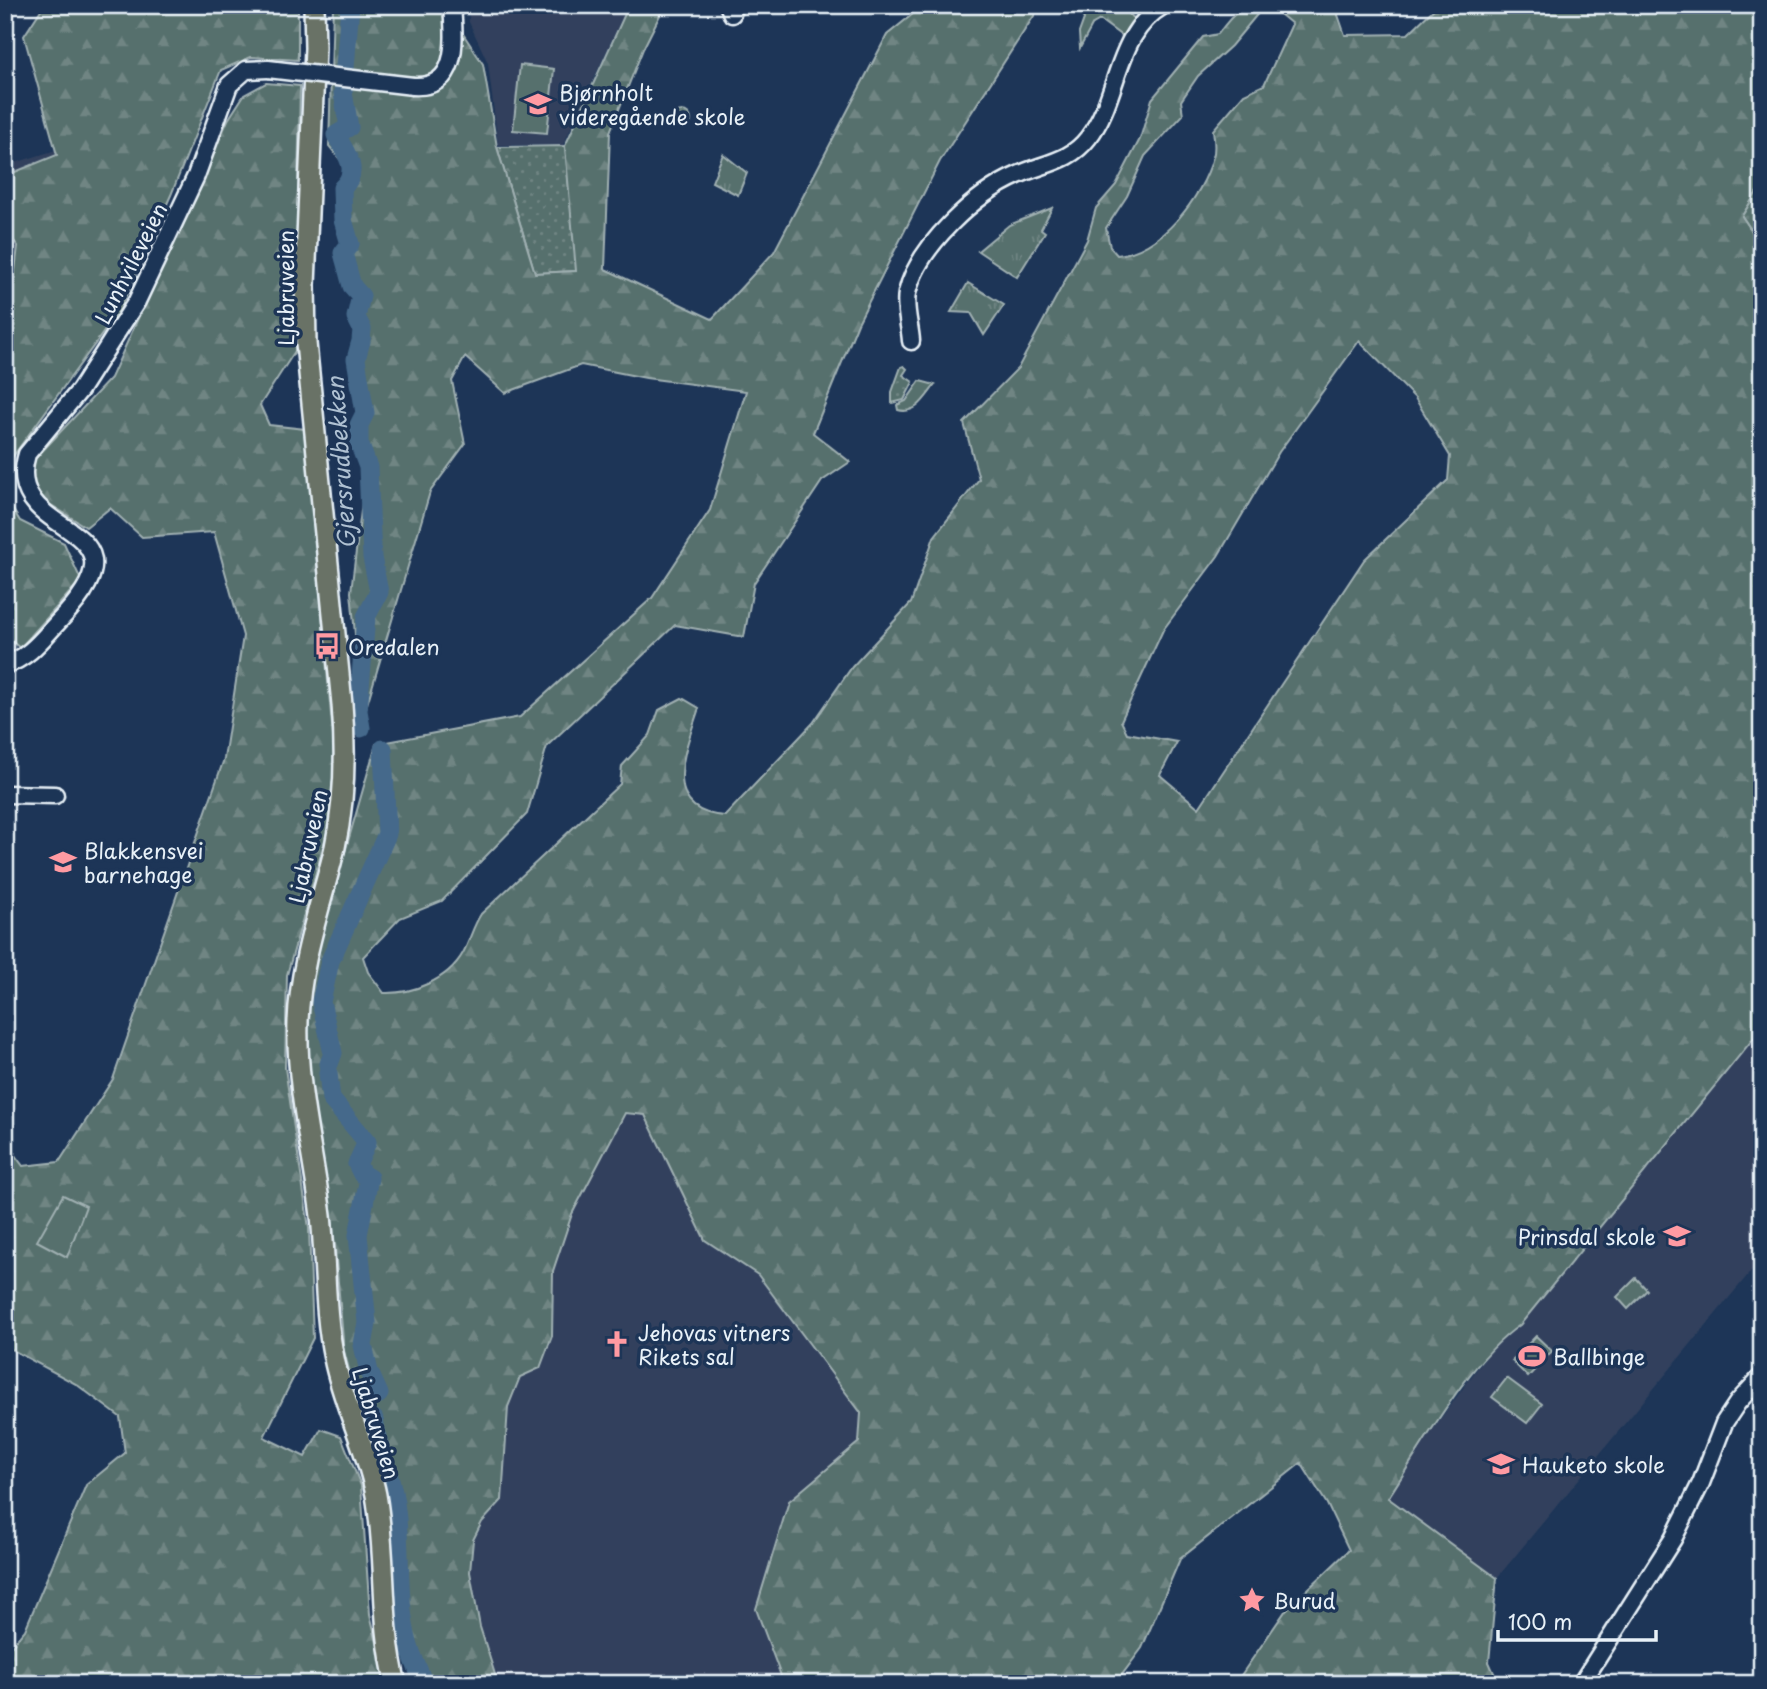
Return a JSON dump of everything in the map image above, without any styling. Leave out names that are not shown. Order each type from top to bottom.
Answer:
[{"type":"main road","name":"Ljabruveien","points":[[314,5],[315,48],[305,285],[306,342],[345,758],[338,832],[304,964],[298,1055],[302,1112],[322,1224],[332,1351],[373,1482],[387,1603],[387,1635],[396,1684]]},
{"type":"main road","name":"Ljabruveien","points":[[315,48],[326,5]]},
{"type":"main road","name":"Ljabruveien","points":[[387,1603],[410,1684]]},
{"type":"street","name":"Lunhvileveien","points":[[5,665],[26,655],[68,613],[85,591],[91,570],[82,542],[41,517],[28,504],[20,484],[21,466],[27,454],[110,347],[137,301],[196,176],[229,85],[246,70],[268,69],[413,86],[438,80],[452,61],[455,45],[452,5]]},
{"type":"street","points":[[911,341],[906,304],[908,290],[943,230],[967,208],[1013,177],[1057,162],[1079,148],[1096,127],[1127,46],[1151,16],[1164,5]]},
{"type":"street","points":[[5,794],[55,795]]},
{"type":"street","points":[[1581,1684],[1672,1539],[1702,1483],[1724,1423],[1762,1376]]},
{"type":"shaded area","name":"Bjørnholt videregående skole","points":[[469,5],[628,5],[563,145],[498,145],[488,63],[469,22]]},
{"type":"shaded area","points":[[59,149],[73,154],[5,343],[5,166]]},
{"type":"shaded area","points":[[1759,1031],[1762,1258],[1497,1578],[1388,1499],[1433,1429],[1499,1339],[1520,1325]]},
{"type":"shaded area","points":[[625,1113],[645,1115],[705,1240],[757,1275],[861,1413],[859,1442],[789,1501],[756,1609],[784,1684],[498,1684],[480,1627],[470,1572],[473,1540],[482,1522],[502,1500],[508,1407],[520,1377],[552,1336],[553,1271],[572,1214]]},
{"type":"green space","points":[[44,5],[298,5],[298,60],[251,57],[221,70],[171,195],[119,311],[11,459],[5,488],[5,320],[10,312],[18,246],[5,230],[5,176],[57,155],[24,36]]},
{"type":"green space","points":[[333,5],[444,5],[483,64],[497,147],[535,273],[576,271],[565,146],[629,5],[665,5],[643,49],[610,132],[605,269],[712,319],[774,252],[887,35],[924,5],[1041,5],[940,161],[858,323],[813,433],[850,462],[822,481],[754,583],[744,637],[675,625],[547,746],[527,814],[442,901],[400,918],[363,957],[368,972],[384,993],[395,993],[428,984],[456,963],[481,914],[620,784],[622,766],[650,735],[659,710],[682,698],[699,708],[684,760],[684,791],[691,803],[704,812],[725,816],[813,723],[852,667],[911,603],[934,537],[979,479],[964,423],[1018,368],[1087,240],[1096,208],[1116,185],[1140,139],[1152,99],[1203,37],[1218,34],[1237,12],[1265,5],[1231,46],[1198,76],[1181,101],[1183,115],[1145,156],[1127,196],[1106,228],[1110,247],[1117,255],[1149,244],[1177,220],[1200,189],[1208,173],[1214,151],[1213,130],[1244,94],[1264,85],[1292,24],[1269,5],[1341,5],[1338,15],[1345,35],[1408,34],[1438,5],[1762,5],[1762,184],[1742,216],[1752,231],[1762,227],[1762,1028],[1520,1325],[1501,1340],[1465,1381],[1388,1498],[1497,1578],[1489,1662],[1499,1684],[1235,1684],[1286,1610],[1349,1550],[1327,1504],[1301,1463],[1180,1559],[1142,1648],[1115,1684],[784,1684],[756,1609],[789,1501],[859,1442],[861,1413],[758,1275],[705,1240],[645,1115],[625,1113],[572,1214],[553,1271],[552,1336],[540,1368],[520,1377],[508,1407],[502,1500],[482,1522],[473,1540],[470,1572],[480,1627],[498,1684],[416,1684],[392,1609],[364,1426],[344,1351],[332,1214],[308,1081],[304,1022],[314,960],[376,744],[520,717],[652,598],[710,510],[746,391],[646,378],[581,365],[505,393],[465,357],[452,381],[465,444],[430,492],[363,718],[351,592],[365,478],[343,163],[329,146]],"holes":[[[1359,341],[1415,398],[1450,456],[1448,480],[1364,560],[1199,808],[1160,775],[1177,742],[1127,733],[1121,721],[1163,630],[1218,556],[1279,452]]]},
{"type":"green space","points":[[1082,5],[1118,5],[1135,19],[1122,36],[1100,20],[1093,24],[1080,48],[1079,33],[1084,19],[1080,12]]},
{"type":"green space","points":[[520,65],[554,69],[547,133],[513,130]]},
{"type":"green space","points":[[266,83],[300,86],[295,351],[260,405],[269,425],[305,429],[335,758],[328,829],[287,975],[285,1068],[309,1228],[313,1338],[264,1437],[305,1457],[321,1429],[341,1436],[361,1486],[370,1614],[387,1684],[5,1684],[5,1653],[25,1630],[86,1485],[125,1453],[120,1417],[76,1384],[5,1346],[5,1142],[23,1166],[59,1162],[113,1079],[224,759],[243,636],[214,532],[142,537],[110,508],[86,527],[29,491],[34,460],[111,378],[228,120],[244,95]]},
{"type":"green space","points":[[682,111],[688,114],[691,120],[688,126],[682,129],[676,126],[673,120],[676,114]]},
{"type":"green space","points":[[565,146],[577,271],[535,273],[497,147]]},
{"type":"green space","points":[[723,154],[747,173],[738,195],[712,182]]},
{"type":"green space","points":[[1762,184],[1762,227],[1752,231],[1742,216]]},
{"type":"green space","points":[[1052,208],[1041,229],[1045,232],[1017,277],[978,251],[1009,225]]},
{"type":"green space","points":[[968,283],[1004,305],[984,335],[971,313],[951,312]]},
{"type":"green space","points":[[901,367],[907,369],[903,375],[913,382],[904,400],[892,403],[892,392]]},
{"type":"green space","points":[[920,381],[935,385],[915,408],[898,410],[897,405],[906,401]]},
{"type":"green space","points":[[5,497],[20,521],[64,543],[81,580],[20,648],[5,636]]},
{"type":"green space","points":[[63,1195],[86,1206],[67,1257],[37,1241]]},
{"type":"green space","points":[[1636,1278],[1647,1290],[1628,1309],[1617,1297]]},
{"type":"green space","name":"Ballbinge","points":[[1536,1336],[1552,1351],[1528,1377],[1512,1361]]},
{"type":"green space","points":[[1507,1378],[1542,1404],[1527,1423],[1492,1397]]},
{"type":"waterway","name":"Gjersrudbekken","points":[[350,5],[343,93],[349,127],[336,135],[351,169],[348,182],[342,188],[343,220],[350,244],[343,253],[352,286],[361,296],[356,317],[362,329],[356,359],[365,413],[359,425],[359,443],[368,467],[372,557],[379,592],[366,617],[358,711],[361,728]]},
{"type":"waterway","name":"Gjersrudbekken","points":[[329,1064],[333,1053],[321,1002],[330,961],[387,834],[383,749]]},
{"type":"waterway","name":"Gjersrudbekken","points":[[328,1073],[331,1099],[367,1142],[357,1164],[362,1174],[369,1178],[358,1235],[367,1323],[363,1345],[369,1372],[379,1394]]},
{"type":"waterway","name":"Gjersrudbekken","points":[[374,1419],[381,1459]]},
{"type":"waterway","name":"Gjersrudbekken","points":[[388,1473],[397,1515],[404,1622],[410,1648],[424,1684]]},
{"type":"place","name":"Bjørnholt videregående skole","points":[[538,104]]},
{"type":"place","name":"Oredalen","points":[[327,646]]},
{"type":"place","name":"Blakkensvei barnehage","points":[[63,862]]},
{"type":"place","name":"Prinsdal skole","points":[[1677,1236]]},
{"type":"place","name":"Jehovas vitners Rikets sal","points":[[617,1344]]},
{"type":"place","name":"Ballbinge","points":[[1532,1356]]},
{"type":"place","name":"Hauketo skole","points":[[1501,1464]]},
{"type":"place","name":"Burud","points":[[1252,1600]]}]
